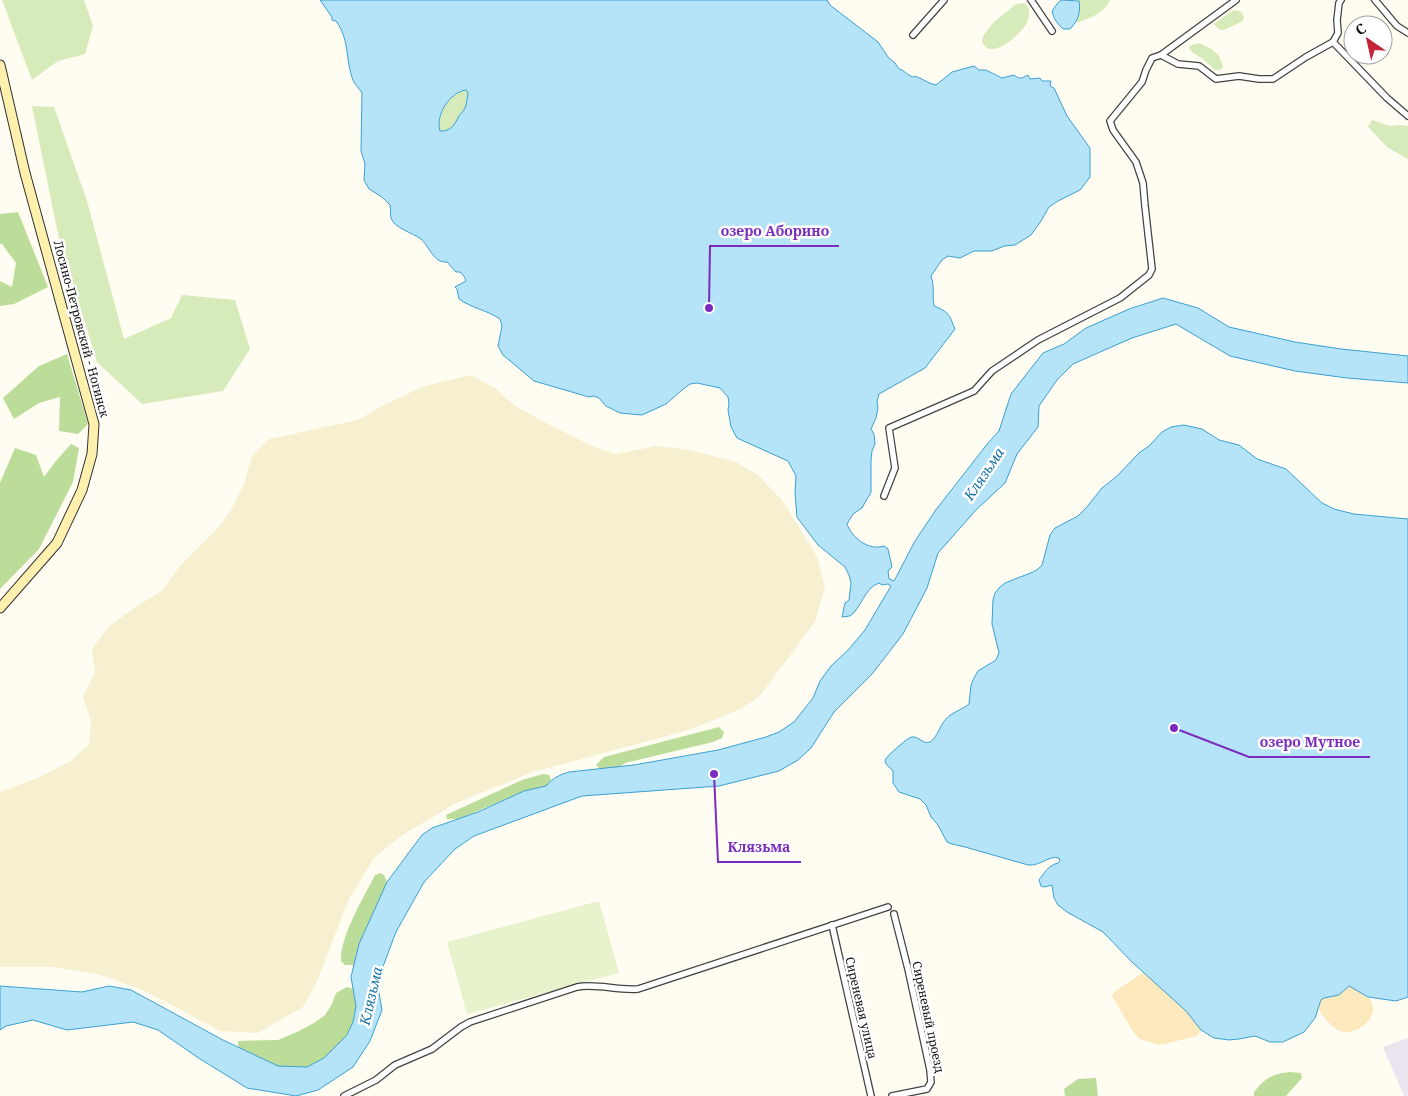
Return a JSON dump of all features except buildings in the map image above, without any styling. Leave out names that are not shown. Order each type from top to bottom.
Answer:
[{"type":"main road","name":"Лосино-Петровский - Ногинск","points":[[0,64],[25,173],[94,424],[92,454],[82,490],[57,543],[0,608]]},
{"type":"street","points":[[913,35],[944,0]]},
{"type":"street","points":[[1031,0],[1052,31]]},
{"type":"street","points":[[884,496],[895,468],[890,428],[974,391],[992,371],[1038,340],[1120,298],[1149,276],[1152,269],[1143,183],[1136,162],[1112,130],[1110,121],[1142,82],[1152,58],[1161,56],[1236,0]]},
{"type":"street","points":[[1161,56],[1178,64],[1199,66],[1216,79],[1239,76],[1273,79],[1333,42],[1338,33],[1337,20],[1341,0]]},
{"type":"street","points":[[1376,0],[1397,26],[1408,34]]},
{"type":"street","points":[[1333,42],[1387,98],[1408,116]]},
{"type":"street","points":[[344,1096],[376,1080],[394,1064],[432,1049],[470,1022],[577,987],[638,989],[888,907]]},
{"type":"street","name":"Сиреневый проезд","points":[[892,1096],[927,1089],[931,1082],[908,969],[894,914]]},
{"type":"street","name":"Сиреневая улица","points":[[832,925],[871,1096]]},
{"type":"shaded area","points":[[471,375],[495,388],[514,405],[594,447],[615,454],[657,446],[690,450],[736,462],[758,475],[782,500],[817,557],[825,587],[815,622],[759,697],[740,709],[689,730],[533,772],[456,803],[401,836],[374,858],[348,901],[318,979],[303,1007],[258,1033],[220,1031],[145,991],[98,974],[51,967],[0,967],[0,792],[42,776],[71,761],[89,744],[91,722],[83,696],[95,672],[92,649],[108,627],[163,590],[179,567],[217,529],[231,510],[244,484],[252,456],[269,439],[358,420],[424,386]]},
{"type":"shaded area","points":[[1408,1038],[1408,1096],[1404,1096],[1383,1047]]},
{"type":"green space","points":[[2,0],[84,0],[93,26],[85,54],[58,61],[32,80]]},
{"type":"green space","points":[[1078,0],[1110,0],[1100,12],[1076,23]]},
{"type":"green space","points":[[1024,3],[1029,8],[1029,14],[1028,20],[1022,29],[1013,39],[1001,46],[991,49],[985,47],[982,42],[983,36],[993,23],[1016,4]]},
{"type":"green space","points":[[1232,11],[1241,12],[1244,17],[1243,21],[1224,30],[1220,30],[1214,24]]},
{"type":"green space","points":[[1199,43],[1212,49],[1218,55],[1223,67],[1220,70],[1215,70],[1189,48],[1191,45]]},
{"type":"green space","points":[[466,90],[468,93],[464,111],[459,115],[452,127],[440,131],[440,118],[445,106],[454,95]]},
{"type":"green space","points":[[32,106],[54,107],[87,201],[124,339],[171,318],[182,295],[235,300],[250,349],[223,391],[142,404],[97,362],[58,234]]},
{"type":"green space","points":[[1372,120],[1390,126],[1408,126],[1408,159],[1387,147],[1368,127]]},
{"type":"green space","points":[[18,212],[48,287],[14,304],[0,306],[0,281],[12,287],[16,263],[2,244],[0,244],[0,214]]},
{"type":"green space","points":[[67,354],[88,424],[78,434],[59,431],[60,397],[39,403],[14,419],[3,398],[39,366]]},
{"type":"green space","points":[[71,444],[79,448],[73,482],[39,549],[0,589],[0,483],[15,448],[36,455],[44,477]]},
{"type":"green space","points":[[719,727],[724,732],[722,738],[713,742],[625,763],[619,767],[600,769],[596,765],[604,757]]},
{"type":"green space","points":[[543,774],[549,775],[551,780],[546,786],[524,791],[459,819],[447,819],[446,815],[522,780]]},
{"type":"green space","points":[[380,873],[384,875],[387,882],[359,944],[354,965],[345,965],[341,961],[344,940],[348,929],[375,875]]},
{"type":"green space","points":[[599,901],[619,973],[467,1014],[447,942]]},
{"type":"green space","points":[[347,987],[353,989],[356,1006],[353,1022],[347,1035],[324,1058],[307,1067],[278,1066],[238,1047],[238,1041],[278,1040],[314,1023],[325,1015],[336,993]]},
{"type":"green space","points":[[1301,1073],[1302,1078],[1286,1096],[1254,1096],[1254,1092],[1265,1080],[1278,1074]]},
{"type":"green space","points":[[1096,1078],[1098,1096],[1065,1096],[1064,1089],[1078,1079]]},
{"type":"sand","points":[[1144,972],[1186,1011],[1201,1030],[1197,1036],[1164,1044],[1156,1044],[1140,1039],[1134,1033],[1112,996],[1114,992]]},
{"type":"sand","points":[[1349,986],[1369,998],[1373,1010],[1372,1016],[1364,1025],[1358,1029],[1346,1032],[1337,1029],[1325,1019],[1318,1007],[1321,1000],[1342,992]]},
{"type":"water","points":[[320,0],[827,0],[830,5],[878,42],[899,69],[912,77],[917,77],[931,84],[936,85],[952,72],[974,66],[979,70],[986,70],[1002,78],[1014,75],[1021,78],[1028,75],[1030,79],[1040,78],[1042,81],[1051,81],[1050,86],[1054,88],[1067,116],[1090,148],[1090,177],[1080,190],[1049,207],[1031,235],[1015,245],[1004,246],[992,251],[974,251],[960,258],[948,256],[942,260],[931,276],[934,306],[948,314],[955,329],[925,368],[879,394],[876,418],[871,429],[874,434],[875,444],[871,460],[871,492],[862,508],[853,514],[847,524],[853,534],[862,542],[873,547],[884,546],[888,549],[892,567],[888,571],[889,579],[894,581],[915,541],[935,511],[999,431],[1011,394],[1043,353],[1064,344],[1086,328],[1129,309],[1163,298],[1198,308],[1229,327],[1295,342],[1408,356],[1408,383],[1295,371],[1230,356],[1176,324],[1132,338],[1073,364],[1057,380],[1039,406],[1038,427],[1017,454],[1005,483],[976,510],[938,553],[927,588],[903,634],[872,674],[834,712],[811,748],[798,760],[779,771],[719,786],[582,796],[474,836],[455,849],[424,882],[396,932],[379,977],[378,987],[382,1010],[370,1041],[353,1067],[318,1090],[296,1096],[247,1088],[158,1030],[133,1022],[67,1030],[33,1020],[6,1026],[0,1030],[0,986],[82,992],[109,986],[131,990],[223,1040],[278,1066],[307,1067],[324,1058],[347,1035],[353,1022],[356,1006],[351,977],[359,944],[387,882],[422,835],[432,828],[478,812],[524,791],[546,786],[562,774],[634,765],[718,750],[779,732],[794,722],[813,698],[820,681],[831,666],[865,630],[891,586],[879,583],[874,586],[866,594],[854,613],[850,616],[842,617],[845,603],[849,600],[851,583],[845,567],[818,545],[797,517],[796,476],[788,461],[737,438],[731,427],[728,397],[720,388],[697,383],[690,384],[666,404],[642,415],[620,413],[606,406],[599,398],[594,396],[589,397],[534,381],[503,355],[498,346],[502,326],[500,319],[459,299],[455,287],[466,281],[462,274],[456,272],[447,262],[438,260],[421,239],[396,225],[391,218],[390,205],[382,197],[369,189],[364,180],[365,164],[361,151],[362,93],[353,80],[343,35],[336,21],[332,20],[332,17]],"holes":[[[466,90],[468,93],[464,111],[459,115],[454,125],[450,129],[440,131],[440,118],[445,105],[454,95]]]},
{"type":"water","points":[[1061,0],[1079,1],[1080,9],[1078,16],[1070,29],[1063,29],[1056,21],[1052,11]]},
{"type":"water","points":[[1184,425],[1202,429],[1219,440],[1239,445],[1257,459],[1286,469],[1322,503],[1334,509],[1354,514],[1408,519],[1408,997],[1396,1001],[1368,997],[1349,986],[1339,995],[1321,1000],[1315,1018],[1304,1032],[1283,1042],[1270,1042],[1255,1036],[1229,1040],[1214,1038],[1201,1030],[1186,1011],[1132,962],[1103,932],[1058,905],[1054,898],[1052,885],[1041,886],[1039,880],[1049,867],[1060,861],[1059,858],[1055,857],[1037,864],[1028,865],[947,842],[938,825],[931,817],[926,805],[920,799],[899,792],[893,783],[893,771],[886,764],[885,760],[912,737],[930,742],[935,738],[948,717],[969,704],[971,685],[978,671],[996,660],[999,653],[992,624],[993,600],[999,588],[1005,583],[1038,569],[1042,565],[1050,535],[1055,528],[1078,516],[1102,488],[1162,432],[1171,427]]},
{"type":"place","name":"озеро Аборино","points":[[709,308]]},
{"type":"place","name":"озеро Мутное","points":[[1174,728]]},
{"type":"place","name":"Клязьма","points":[[714,774]]}]
